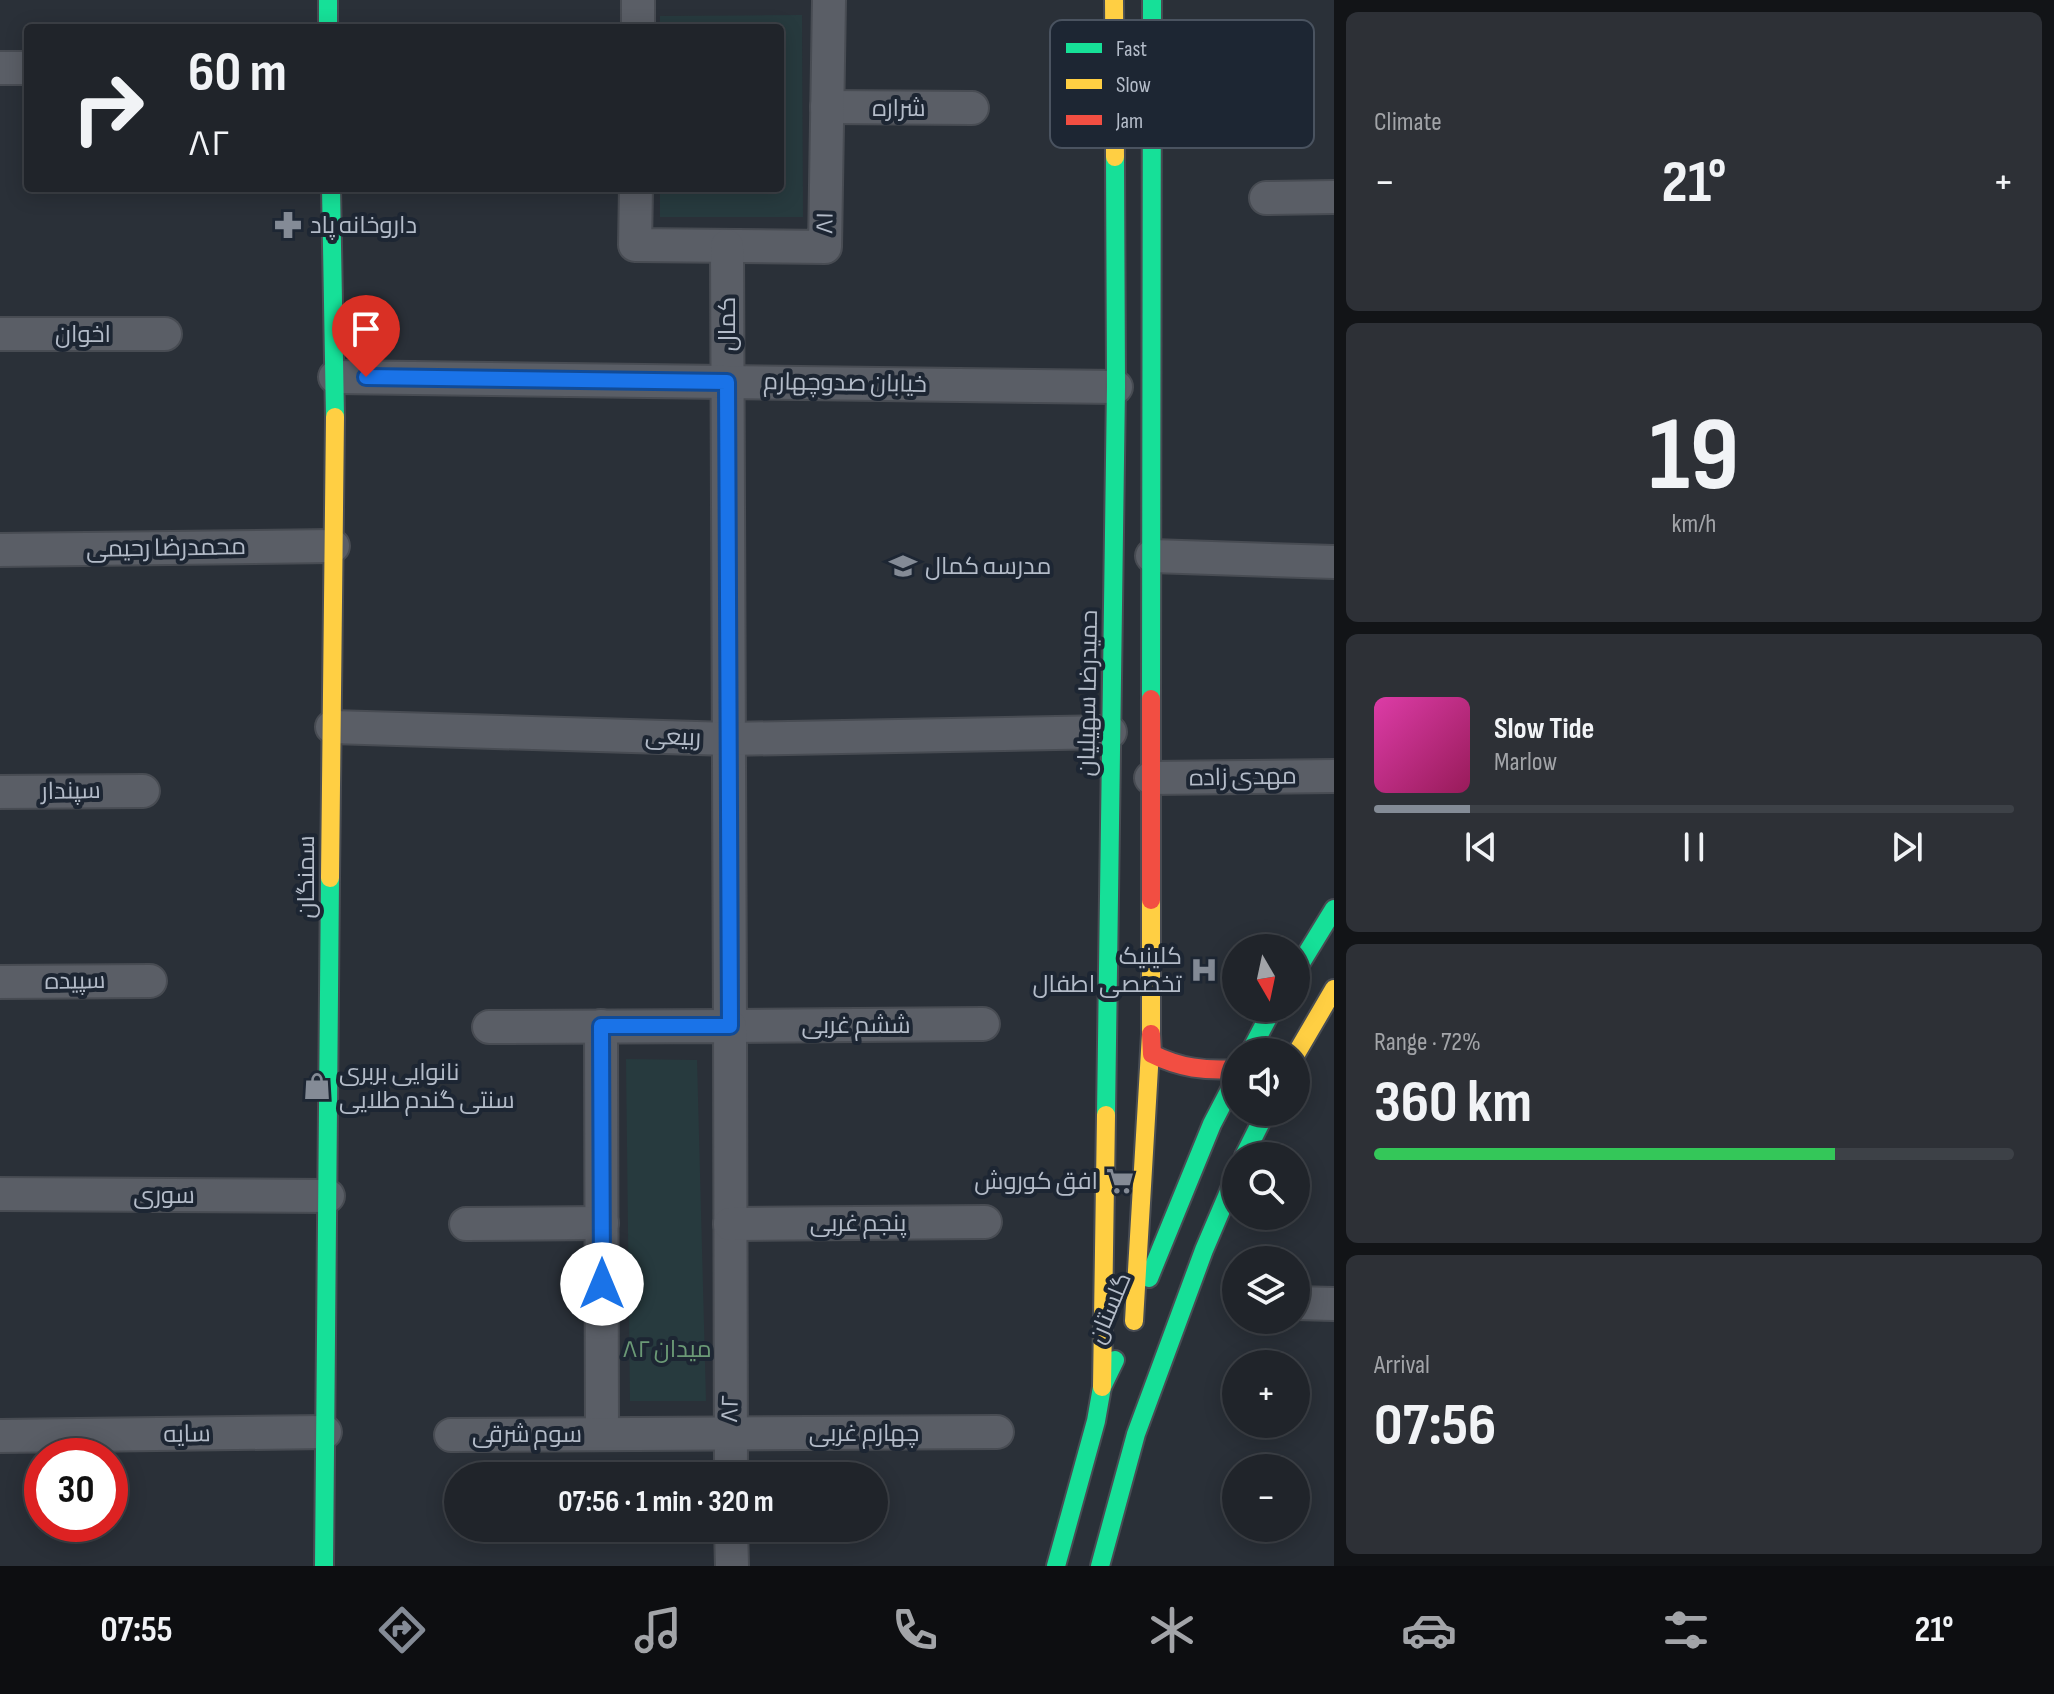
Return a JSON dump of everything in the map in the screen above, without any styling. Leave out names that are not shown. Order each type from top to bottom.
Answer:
[{"type":"main road","points":[[328,0],[328,24]]},
{"type":"main road","name":"حمیدرضا سهیلیان","points":[[1114,0],[1114,20]]},
{"type":"main road","name":"حمیدرضا سهیلیان","points":[[1102,1387],[1131,778],[1132,555],[1116,387],[1115,148]]},
{"type":"main road","name":"حمیدرضا سهیلیان","points":[[1142,1337],[1151,1034],[1131,778],[1132,555],[1152,387],[1152,148]]},
{"type":"main road","name":"سمنگان","points":[[324,1566],[335,377],[331,192]]},
{"type":"main road","points":[[1116,387],[1152,387]]},
{"type":"main road","points":[[1310,948],[1334,909]]},
{"type":"main road","points":[[1305,1038],[1334,989]]},
{"type":"main road","points":[[1151,1034],[1152,1054],[1171,1065],[1193,1071],[1222,1070]]},
{"type":"main road","name":"گلستان","points":[[1100,1566],[1136,1434],[1142,1337],[1171,1221],[1222,1105]]},
{"type":"main road","name":"گلستان","points":[[1056,1566],[1096,1421],[1102,1387],[1204,1250],[1222,1208]]},
{"type":"street","points":[[638,0],[638,24]]},
{"type":"street","name":"۸۱","points":[[636,192],[635,245],[825,247],[829,0]]},
{"type":"street","points":[[0,68],[24,68]]},
{"type":"street","name":"شراره","points":[[827,107],[972,108]]},
{"type":"street","points":[[1266,198],[1334,197]]},
{"type":"street","name":"کمال","points":[[727,246],[730,1026]]},
{"type":"street","name":"اخوان","points":[[0,334],[165,334]]},
{"type":"street","name":"خیابان صدوچهارم","points":[[335,377],[1116,387]]},
{"type":"street","name":"محمدرضا رحیمی","points":[[0,550],[333,546]]},
{"type":"street","points":[[1132,555],[1334,562]]},
{"type":"street","name":"ربیعی","points":[[332,727],[729,739],[1131,732]]},
{"type":"street","name":"مهدی زاده","points":[[1131,778],[1334,776]]},
{"type":"street","name":"سپندار","points":[[0,792],[143,791]]},
{"type":"street","name":"سپیده","points":[[0,982],[150,981]]},
{"type":"street","name":"ششم غربی","points":[[730,1026],[983,1024]]},
{"type":"street","points":[[601,1026],[602,1434]]},
{"type":"street","points":[[489,1027],[730,1026]]},
{"type":"street","name":"۸۲","points":[[602,1434],[731,1433],[730,1026]]},
{"type":"street","name":"سوری","points":[[0,1194],[328,1196]]},
{"type":"street","name":"پنجم غربی","points":[[730,1224],[985,1222]]},
{"type":"street","points":[[466,1224],[602,1223]]},
{"type":"street","points":[[1310,1303],[1334,1304]]},
{"type":"street","name":"سایه","points":[[0,1436],[325,1432]]},
{"type":"street","name":"چهارم غربی","points":[[731,1433],[997,1432]]},
{"type":"street","points":[[731,1433],[731,1462]]},
{"type":"street","name":"سوم شرقی","points":[[451,1435],[602,1434]]},
{"type":"street","points":[[731,1542],[732,1566]]},
{"type":"green space","points":[[802,15],[803,217],[660,217],[660,192],[784,192],[784,24],[660,24],[660,16]]},
{"type":"green space","name":"میدان ۸۲","points":[[626,1059],[697,1060],[706,1401],[630,1401]]},
{"type":"traffic: fast","points":[[328,0],[328,24]]},
{"type":"traffic: fast","points":[[1152,0],[1152,20]]},
{"type":"traffic: fast","points":[[1151,699],[1152,148]]},
{"type":"traffic: fast","points":[[1106,1115],[1116,387],[1115,157]]},
{"type":"traffic: fast","points":[[331,192],[335,417]]},
{"type":"traffic: fast","points":[[324,1566],[330,878]]},
{"type":"traffic: fast","points":[[1310,948],[1334,909]]},
{"type":"traffic: fast","points":[[1257,1038],[1266,1022]]},
{"type":"traffic: fast","points":[[1149,1278],[1222,1105]]},
{"type":"traffic: fast","points":[[1251,1142],[1259,1126]]},
{"type":"traffic: fast","points":[[1100,1566],[1136,1434],[1222,1208]]},
{"type":"traffic: fast","points":[[1056,1566],[1096,1421],[1102,1387],[1115,1360]]},
{"type":"traffic: slow","points":[[1114,0],[1114,20]]},
{"type":"traffic: slow","points":[[1115,148],[1115,157]]},
{"type":"traffic: slow","points":[[330,878],[335,417]]},
{"type":"traffic: slow","points":[[1134,1321],[1151,1034],[1151,900]]},
{"type":"traffic: slow","points":[[1305,1038],[1334,989]]},
{"type":"traffic: slow","points":[[1102,1387],[1106,1115]]},
{"type":"traffic: jam","points":[[1151,699],[1151,900]]},
{"type":"traffic: jam","points":[[1151,1034],[1152,1054],[1162,1059],[1193,1068],[1222,1069]]},
{"type":"place","name":"داروخانه پاد","points":[[288,225]]},
{"type":"place","name":"مدرسه کمال","points":[[903,566]]},
{"type":"place","name":"کلینیک تخصصی اطفال","points":[[1204,970]]},
{"type":"place","name":"نانوایی بربری سنتی گندم طلایی","points":[[317,1086]]},
{"type":"place","name":"افق کوروش","points":[[1120,1181]]},
{"type":"route","points":[[366,377],[727,382],[730,1026],[601,1026],[602,1284]]}]
